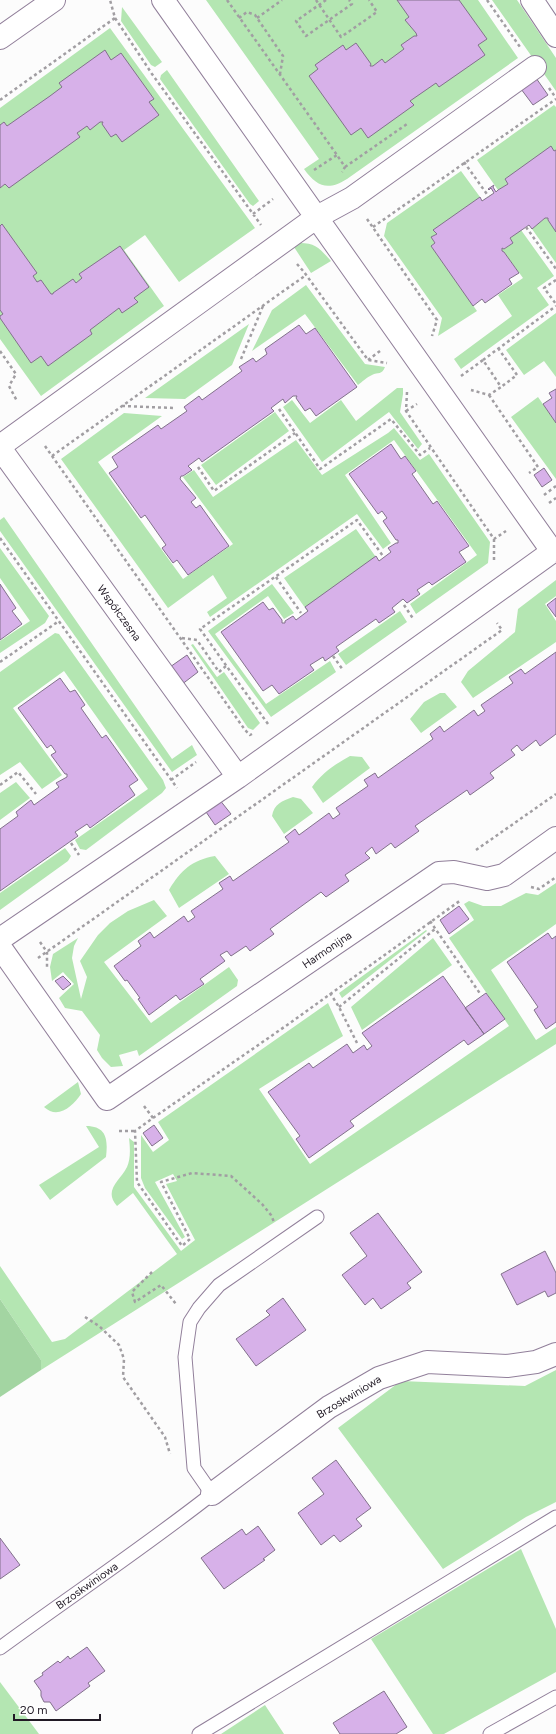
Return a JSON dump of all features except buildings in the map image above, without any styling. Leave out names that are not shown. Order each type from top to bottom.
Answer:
[{"type":"street","points":[[0,38],[54,0]]},
{"type":"street","points":[[0,939],[238,777],[554,550],[163,0]]},
{"type":"street","points":[[532,0],[556,36]]},
{"type":"street","points":[[0,447],[317,217],[352,198],[535,67]]},
{"type":"street","name":"Współczesna","points":[[0,447],[238,777]]},
{"type":"street","name":"Harmonijna","points":[[19,973],[107,1099],[439,873],[454,872],[487,879],[504,875],[556,838]]},
{"type":"street","points":[[0,947],[19,973]]},
{"type":"street","name":"Brzoskwiniowa","points":[[212,1494],[328,1406],[379,1378],[427,1362],[507,1366],[536,1362],[556,1354]]},
{"type":"lane","points":[[212,1494],[194,1468],[185,1357],[190,1322],[199,1308],[219,1285],[317,1217]]},
{"type":"lane","name":"Brzoskwiniowa","points":[[0,1648],[106,1574],[212,1494]]},
{"type":"lane","points":[[199,1734],[556,1517]]},
{"type":"lane","points":[[490,1734],[556,1697]]},
{"type":"path","points":[[110,0],[115,18],[152,74],[265,231],[306,276],[368,360],[389,363]]},
{"type":"path","points":[[227,0],[344,167],[339,179],[437,320],[432,340]]},
{"type":"path","points":[[257,18],[282,0]]},
{"type":"path","points":[[316,0],[341,37],[378,12],[369,0]]},
{"type":"path","points":[[326,0],[296,21],[306,36],[352,4],[349,0]]},
{"type":"path","points":[[239,18],[247,12],[255,15],[283,56],[280,75]]},
{"type":"path","points":[[0,100],[115,18]]},
{"type":"path","points":[[373,227],[556,99]]},
{"type":"path","points":[[464,162],[489,197]]},
{"type":"path","points":[[526,227],[556,270]]},
{"type":"path","points":[[52,456],[306,276]]},
{"type":"path","points":[[459,377],[556,305],[544,288],[556,280]]},
{"type":"path","points":[[241,359],[263,306]]},
{"type":"path","points":[[489,395],[517,376],[498,348]]},
{"type":"path","points":[[0,351],[16,374],[8,386],[52,456],[245,730],[250,735],[256,733]]},
{"type":"path","points":[[483,360],[502,387]]},
{"type":"path","points":[[407,389],[406,411],[494,539],[494,567],[499,563]]},
{"type":"path","points":[[471,390],[489,395],[538,467],[526,475]]},
{"type":"path","points":[[122,406],[174,408]]},
{"type":"path","points":[[279,409],[320,468],[392,419],[420,455],[430,448]]},
{"type":"path","points":[[198,467],[214,491],[296,433]]},
{"type":"path","points":[[541,496],[556,486]]},
{"type":"path","points":[[262,729],[269,724],[200,629],[357,520],[383,556]]},
{"type":"path","points":[[494,539],[511,528]]},
{"type":"path","points":[[0,538],[178,789]]},
{"type":"path","points":[[276,577],[302,613]]},
{"type":"path","points":[[404,605],[416,622]]},
{"type":"path","points":[[19,973],[502,630],[493,618]]},
{"type":"path","points":[[0,662],[59,621]]},
{"type":"path","points":[[181,638],[197,640],[219,672],[226,666]]},
{"type":"path","points":[[333,656],[345,672]]},
{"type":"path","points":[[0,785],[18,772],[36,794]]},
{"type":"path","points":[[70,843],[81,859]]},
{"type":"path","points":[[526,886],[539,889],[556,877]]},
{"type":"path","points":[[119,1131],[135,1131],[462,899]]},
{"type":"path","points":[[430,921],[481,995]]},
{"type":"path","points":[[340,1007],[435,929]]},
{"type":"path","points":[[330,993],[340,1007],[357,1043]]},
{"type":"path","points":[[130,1084],[153,1118]]},
{"type":"path","points":[[135,1131],[137,1182],[182,1246],[190,1239],[161,1182],[192,1173],[231,1176],[271,1214],[281,1242]]},
{"type":"path","points":[[152,1272],[132,1292],[135,1302],[161,1285],[190,1322]]},
{"type":"path","points":[[85,1317],[99,1326],[119,1345],[124,1358],[123,1377],[165,1437],[172,1460]]},
{"type":"green space","points":[[206,0],[478,0],[518,58],[347,179],[340,183],[328,186],[318,183],[304,169],[319,159]]},
{"type":"green space","points":[[492,0],[517,0],[556,58],[556,91]]},
{"type":"green space","points":[[122,7],[162,62],[155,67],[151,65],[121,21]]},
{"type":"green space","points":[[110,28],[255,228],[179,282],[145,235],[124,250],[164,306],[41,396],[0,339],[0,108]]},
{"type":"green space","points":[[167,70],[259,201],[253,206],[250,204],[160,79],[161,75]]},
{"type":"green space","points":[[554,105],[556,107],[556,150],[505,179],[508,184],[498,190],[477,160]]},
{"type":"green space","points":[[461,171],[480,197],[434,230],[437,234],[431,237],[435,243],[431,246],[477,311],[438,336],[442,318],[384,236],[387,223]]},
{"type":"green space","points":[[545,218],[548,218],[556,232],[556,263],[532,229]]},
{"type":"green space","points":[[521,230],[554,276],[537,288],[549,305],[461,369],[454,359],[512,316],[498,295],[523,278],[502,251],[502,248],[504,249],[513,243],[510,238]]},
{"type":"green space","points":[[300,243],[314,246],[324,253],[331,261],[311,273],[294,247]]},
{"type":"green space","points":[[306,285],[365,364],[385,367],[383,371],[366,378],[358,385],[305,314],[252,351],[272,310]]},
{"type":"green space","points":[[556,313],[556,377],[544,361],[524,375],[506,350]]},
{"type":"green space","points":[[249,324],[232,365],[185,399],[145,398]]},
{"type":"green space","points":[[397,388],[403,388],[400,412],[422,444],[418,449],[389,412],[322,462],[283,407],[292,400],[310,423],[341,400],[356,421]]},
{"type":"green space","points":[[538,397],[556,423],[556,479],[511,417]]},
{"type":"green space","points":[[275,412],[289,431],[216,485],[201,465]]},
{"type":"green space","points":[[124,413],[162,416],[98,462],[183,579],[233,544],[183,477],[194,470],[213,497],[296,440],[322,475],[394,428],[420,460],[429,454],[490,542],[488,563],[416,614],[410,604],[477,555],[394,440],[345,475],[391,543],[383,549],[357,514],[210,617],[207,612],[227,598],[213,575],[168,608],[61,459]]},
{"type":"green space","points":[[4,517],[172,759],[192,745],[197,755],[172,772],[0,531],[0,520]]},
{"type":"green space","points":[[356,529],[378,560],[308,612],[284,578]]},
{"type":"green space","points":[[0,548],[49,616],[45,623],[0,653],[0,641],[30,621],[0,578]]},
{"type":"green space","points":[[556,580],[556,596],[545,604],[556,621],[556,642],[473,698],[461,682],[468,671],[515,632],[518,609]]},
{"type":"green space","points":[[272,584],[294,613],[284,619],[268,596],[215,634],[266,704],[330,661],[336,672],[271,717],[208,631]]},
{"type":"green space","points":[[400,611],[407,622],[346,665],[338,654]]},
{"type":"green space","points":[[55,633],[59,634],[163,780],[166,788],[162,793],[86,850],[80,849],[75,840],[148,789],[64,671],[13,708],[62,775],[42,789],[20,762],[0,775],[0,672]]},
{"type":"green space","points":[[193,644],[217,677],[224,672],[260,723],[253,730],[248,728],[191,645]]},
{"type":"green space","points":[[440,693],[445,693],[457,707],[421,733],[410,719],[424,702]]},
{"type":"green space","points":[[350,756],[362,757],[370,768],[323,803],[312,787],[329,770]]},
{"type":"green space","points":[[16,782],[30,798],[0,820],[0,793]]},
{"type":"green space","points":[[293,797],[301,799],[313,813],[284,834],[272,816],[279,804]]},
{"type":"green space","points":[[65,848],[71,856],[68,861],[0,910],[0,893]]},
{"type":"green space","points":[[215,856],[229,874],[179,908],[169,890],[173,883],[188,867],[194,863]]},
{"type":"green space","points":[[556,883],[556,924],[491,970],[536,1040],[556,1027],[556,1044],[41,1370],[41,1360],[0,1299],[0,1266],[52,1342],[65,1339],[177,1254],[133,1193],[117,1206],[113,1200],[112,1190],[128,1164],[130,1152],[129,1138],[134,1142],[134,1187],[181,1251],[195,1240],[166,1184],[177,1181],[173,1174],[155,1182],[185,1237],[182,1239],[145,1188],[141,1178],[141,1135],[153,1152],[169,1140],[158,1122],[328,1003],[343,1036],[259,1089],[310,1164],[509,1026],[449,938],[474,920],[464,904],[469,901],[483,906],[501,906],[526,893],[538,895]]},
{"type":"green space","points":[[154,900],[167,916],[104,962],[151,1023],[229,967],[238,980],[237,986],[139,1056],[137,1050],[119,1055],[123,1066],[111,1067],[102,1058],[97,1050],[100,1035],[82,1011],[65,1008],[59,998],[74,984],[63,972],[52,981],[50,967],[53,954],[78,938],[74,946],[72,958],[81,999],[87,977],[80,961],[98,935],[110,923],[128,911]]},
{"type":"green space","points":[[426,930],[427,931],[342,998],[339,993]]},
{"type":"green space","points":[[433,938],[452,965],[362,1030],[351,1007]]},
{"type":"green space","points":[[78,1082],[81,1094],[74,1103],[65,1110],[55,1112],[49,1111],[44,1107]]},
{"type":"green space","points":[[86,1126],[98,1128],[105,1135],[107,1145],[106,1157],[50,1200],[39,1185],[99,1147]]},
{"type":"green space","points":[[0,1299],[41,1360],[41,1370],[0,1397]]},
{"type":"green space","points":[[556,1370],[556,1502],[526,1517],[443,1569],[338,1428],[401,1381],[525,1386]]},
{"type":"green space","points":[[521,1549],[556,1629],[556,1672],[444,1734],[433,1734],[371,1639]]},
{"type":"green space","points":[[0,1682],[39,1734],[0,1734]]},
{"type":"green space","points":[[265,1705],[284,1734],[221,1734]]}]
